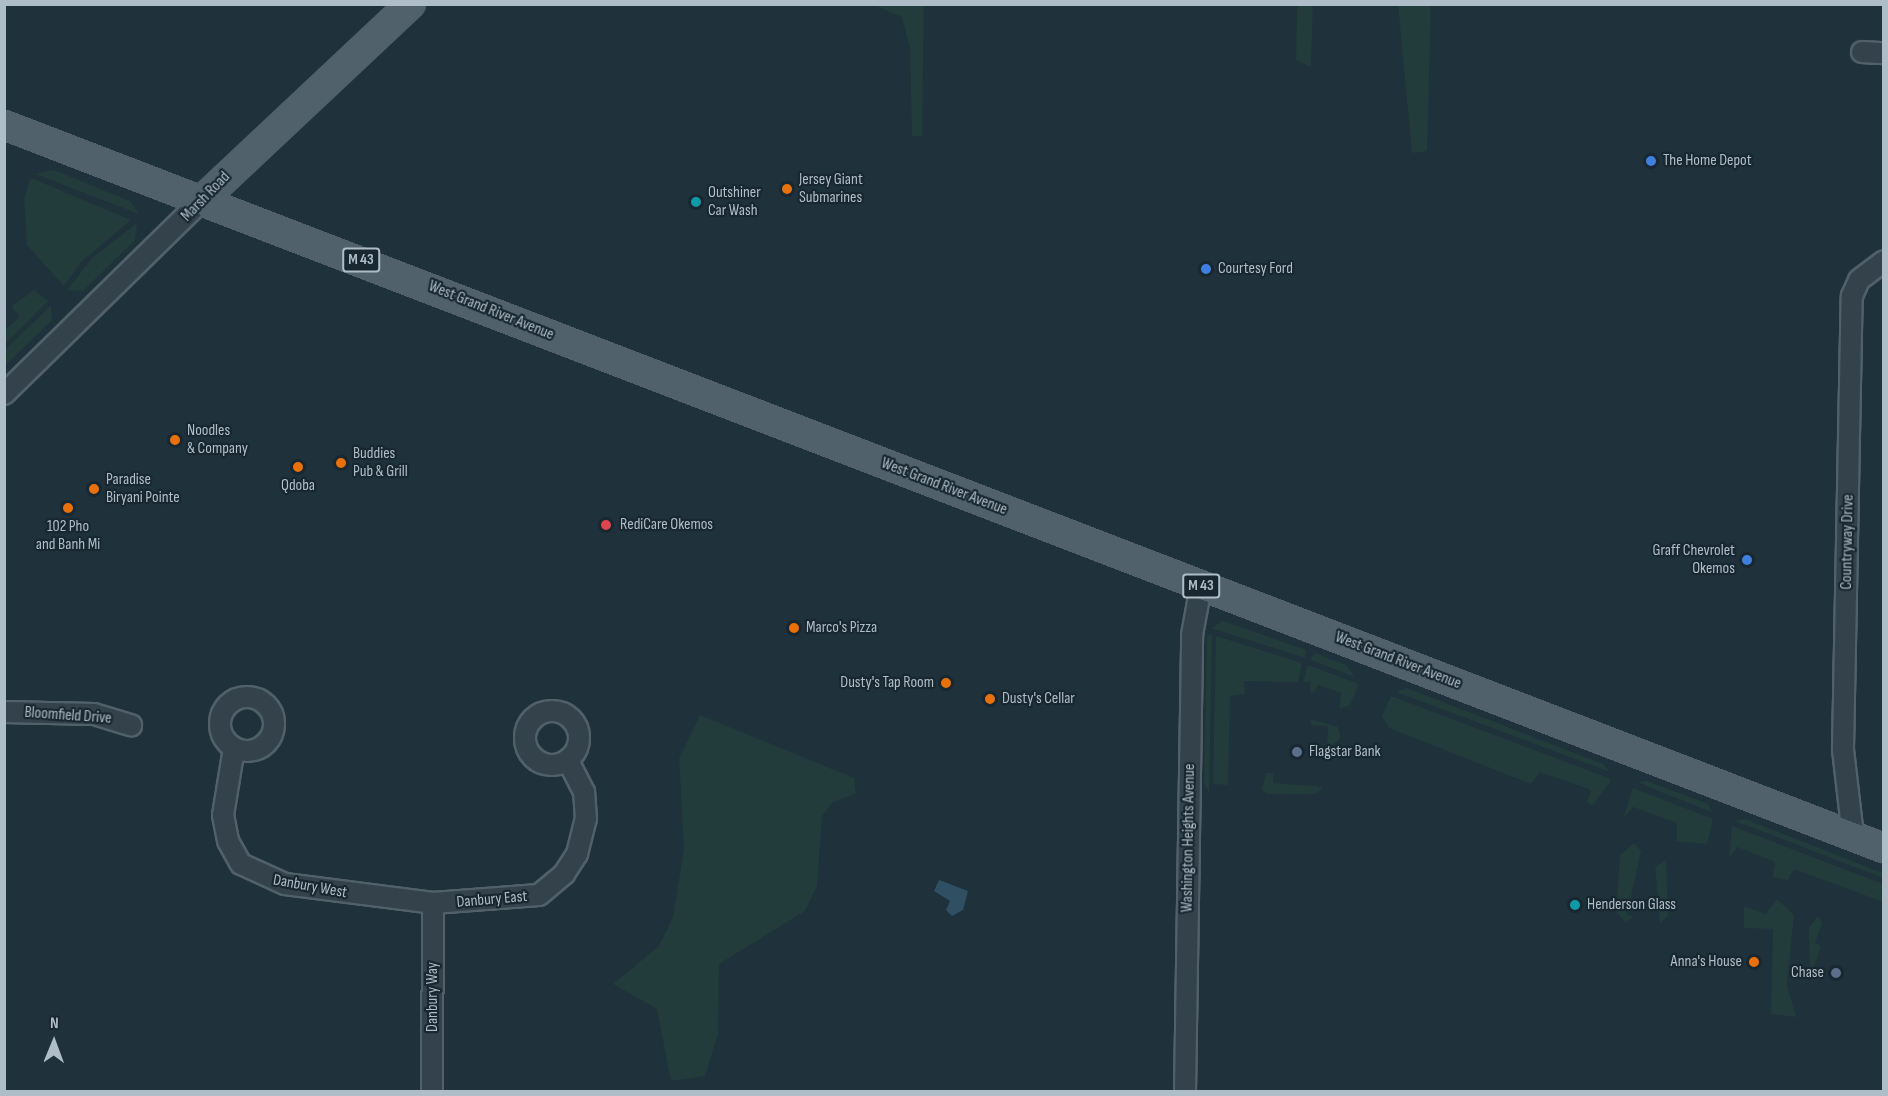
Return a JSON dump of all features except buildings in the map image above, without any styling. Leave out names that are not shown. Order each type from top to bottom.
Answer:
[{"type":"main road","name":"Marsh Road","points":[[203,199],[411,4]]},
{"type":"main road","name":"West Grand River Avenue","points":[[4,125],[203,199],[1884,848]]},
{"type":"street","points":[[1862,52],[1884,53]]},
{"type":"street","name":"Marsh Road","points":[[4,394],[203,199]]},
{"type":"street","name":"Countryway Drive","points":[[1853,836],[1843,749],[1852,296],[1859,280],[1884,261]]},
{"type":"street","name":"Washington Heights Avenue","points":[[1185,1092],[1192,625],[1201,585]]},
{"type":"street","name":"Bloomfield Drive","points":[[4,712],[104,715],[131,724]]},
{"type":"street","name":"Danbury West","points":[[234,748],[223,815],[228,842],[241,864],[285,884],[433,903]]},
{"type":"street","name":"Danbury East","points":[[433,903],[539,895],[564,874],[577,854],[586,819],[584,792],[568,760]]},
{"type":"street","name":"Danbury Way","points":[[432,1092],[433,903]]},
{"type":"green space","points":[[874,5],[924,5],[922,136],[912,136],[910,48],[902,17]]},
{"type":"green space","points":[[1297,5],[1313,5],[1311,67],[1296,60]]},
{"type":"green space","points":[[1398,5],[1431,5],[1427,151],[1412,153]]},
{"type":"green space","points":[[54,170],[130,201],[139,214],[35,174]]},
{"type":"green space","points":[[31,178],[131,220],[81,262],[64,286],[27,245],[24,197]]},
{"type":"green space","points":[[137,223],[135,240],[83,291],[67,290],[92,258]]},
{"type":"green space","points":[[34,290],[48,301],[5,344],[5,330],[20,316],[11,307]]},
{"type":"green space","points":[[51,305],[52,320],[5,366],[5,350]]},
{"type":"green space","points":[[1223,621],[1306,650],[1305,658],[1211,628]]},
{"type":"green space","points":[[1207,634],[1212,635],[1209,792],[1204,784]]},
{"type":"green space","points":[[1216,636],[1302,663],[1298,682],[1244,681],[1245,694],[1230,696],[1228,785],[1213,784]]},
{"type":"green space","points":[[1315,653],[1346,665],[1355,677],[1310,660]]},
{"type":"green space","points":[[1308,665],[1359,684],[1350,705],[1339,709],[1341,693],[1319,685],[1311,695],[1310,682],[1303,682]]},
{"type":"green space","points":[[1407,688],[1603,764],[1610,772],[1396,692]]},
{"type":"green space","points":[[1391,696],[1611,779],[1610,782],[1592,806],[1587,802],[1591,790],[1540,772],[1531,784],[1389,728],[1382,716]]},
{"type":"green space","points":[[700,715],[854,778],[856,793],[832,803],[822,816],[817,886],[805,911],[719,964],[718,1034],[705,1076],[671,1081],[657,1009],[613,984],[659,946],[673,917],[684,849],[679,759]]},
{"type":"green space","points":[[1311,719],[1338,727],[1341,738],[1327,749],[1328,726],[1311,725]]},
{"type":"green space","points":[[1266,773],[1273,773],[1273,783],[1323,787],[1316,794],[1268,794],[1262,790]]},
{"type":"green space","points":[[1647,781],[1708,804],[1713,813],[1637,782]]},
{"type":"green space","points":[[1633,788],[1713,819],[1707,844],[1677,841],[1677,823],[1633,807],[1623,819]]},
{"type":"green space","points":[[1745,819],[1883,873],[1883,878],[1735,821]]},
{"type":"green space","points":[[1732,826],[1883,884],[1883,902],[1794,869],[1788,880],[1773,877],[1775,862],[1737,847],[1729,859]]},
{"type":"green space","points":[[1634,843],[1641,851],[1627,915],[1634,916],[1625,922],[1616,912],[1620,855]]},
{"type":"green space","points":[[1666,860],[1668,916],[1660,923],[1655,867]]},
{"type":"green space","points":[[1777,899],[1794,915],[1787,985],[1796,1017],[1771,1014],[1773,929],[1744,928],[1744,906],[1766,914]]},
{"type":"green space","points":[[1818,916],[1822,923],[1815,943],[1821,946],[1810,979],[1809,927]]},
{"type":"water","points":[[939,880],[968,891],[963,910],[952,916],[946,910],[950,901],[934,891]]},
{"type":"place","name":"The Home Depot","points":[[1651,161]]},
{"type":"place","name":"Jersey Giant Submarines","points":[[787,189]]},
{"type":"place","name":"Outshiner Car Wash","points":[[696,202]]},
{"type":"place","name":"Courtesy Ford","points":[[1206,269]]},
{"type":"place","name":"Noodles & Company","points":[[175,440]]},
{"type":"place","name":"Buddies Pub & Grill","points":[[341,463]]},
{"type":"place","name":"Qdoba","points":[[298,467]]},
{"type":"place","name":"Paradise Biryani Pointe","points":[[94,489]]},
{"type":"place","name":"102 Pho and Banh Mi","points":[[68,508]]},
{"type":"place","name":"RediCare Okemos","points":[[606,525]]},
{"type":"place","name":"Graff Chevrolet Okemos","points":[[1747,560]]},
{"type":"place","name":"Marco's Pizza","points":[[794,628]]},
{"type":"place","name":"Dusty's Tap Room","points":[[946,683]]},
{"type":"place","name":"Dusty's Cellar","points":[[990,699]]},
{"type":"place","name":"Flagstar Bank","points":[[1297,752]]},
{"type":"place","name":"Henderson Glass","points":[[1575,905]]},
{"type":"place","name":"Anna's House","points":[[1754,962]]},
{"type":"place","name":"Chase","points":[[1836,973]]}]
